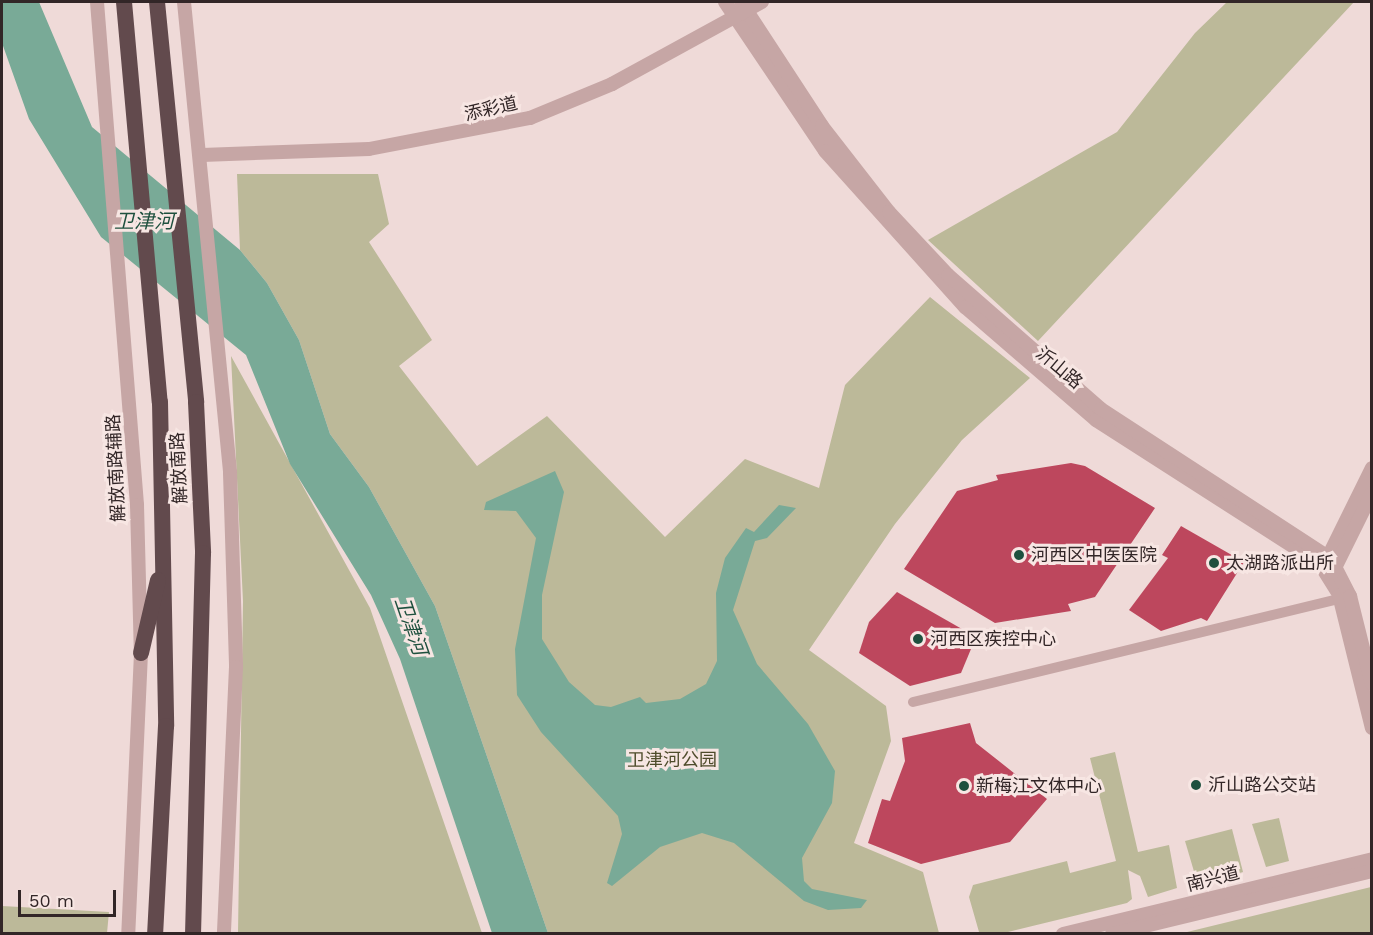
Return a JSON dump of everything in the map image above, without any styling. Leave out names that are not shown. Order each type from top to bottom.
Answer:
[{"type":"highway","name":"解放南路","points":[[124,2],[160,402],[166,726],[155,933]]},
{"type":"highway","name":"解放南路","points":[[157,2],[196,402],[203,714],[193,933]]},
{"type":"highway","points":[[141,653],[164,556]]},
{"type":"street","name":"解放南路辅路","points":[[97,2],[121,281],[141,653],[128,933]]},
{"type":"street","points":[[184,2],[202,155],[222,362],[236,667],[224,933]]},
{"type":"street","name":"沂山路","points":[[725,2],[740,10],[822,126],[889,212],[948,275],[1108,414],[1330,567]]},
{"type":"street","name":"添彩道","points":[[202,155],[369,148],[530,118],[612,84],[740,10],[762,2]]},
{"type":"street","points":[[1371,468],[1330,567],[1345,614],[1371,728]]},
{"type":"street","points":[[1371,493],[1330,567],[1371,684]]},
{"type":"street","points":[[913,702],[1335,600]]},
{"type":"street","name":"南兴道","points":[[1063,933],[1370,865]]},
{"type":"street","name":"南兴道","points":[[1113,933],[1370,865]]},
{"type":"green space","points":[[1227,2],[1354,2],[1038,341],[928,240],[1117,132],[1195,33]]},
{"type":"green space","name":"卫津河公园","points":[[237,174],[378,174],[389,224],[369,242],[432,340],[399,366],[477,466],[547,416],[665,537],[745,459],[819,488],[845,385],[930,297],[1030,378],[962,440],[895,524],[809,650],[886,706],[891,741],[854,843],[923,872],[939,933],[548,933],[435,606],[369,487],[330,434],[299,340],[267,283],[240,250]]},
{"type":"green space","points":[[231,356],[370,608],[482,933],[238,933],[243,601]]},
{"type":"green space","points":[[1115,752],[1138,852],[1169,845],[1177,888],[1148,897],[1140,876],[1128,870],[1132,899],[1127,903],[1004,933],[979,932],[969,897],[973,885],[1067,861],[1070,873],[1116,861],[1090,758]]},
{"type":"green space","points":[[1279,818],[1289,861],[1266,867],[1252,824]]},
{"type":"green space","points":[[1232,829],[1243,872],[1198,885],[1185,841]]},
{"type":"green space","points":[[1371,887],[1371,933],[1183,933]]},
{"type":"green space","points":[[2,906],[109,912],[107,933],[2,933]]},
{"type":"water","name":"卫津河","points":[[2,2],[39,2],[92,127],[240,250],[267,283],[299,340],[330,434],[369,487],[435,606],[548,933],[492,933],[400,659],[371,595],[290,464],[246,355],[101,237],[29,119],[2,43]]},
{"type":"water","points":[[555,471],[564,492],[542,595],[542,639],[569,682],[595,705],[611,707],[640,697],[646,703],[680,699],[706,684],[717,661],[716,593],[725,558],[746,528],[754,532],[779,505],[796,508],[767,538],[755,541],[733,610],[757,664],[808,724],[835,771],[832,803],[802,858],[804,881],[812,889],[867,900],[861,908],[828,910],[804,901],[734,843],[702,833],[660,847],[612,886],[607,883],[622,834],[618,816],[541,732],[517,695],[515,649],[536,538],[516,511],[484,510],[486,502]]},
{"type":"building","name":"河西区中医医院","points":[[1071,463],[1085,466],[1155,508],[1095,597],[1068,604],[1071,611],[995,623],[904,569],[957,491],[998,480],[996,475]]},
{"type":"building","name":"太湖路派出所","points":[[1181,526],[1244,562],[1207,621],[1201,618],[1161,631],[1129,610],[1168,558],[1162,555]]},
{"type":"building","name":"河西区疾控中心","points":[[897,592],[976,637],[961,673],[910,686],[859,653],[869,622]]},
{"type":"building","name":"新梅江文体中心","points":[[970,723],[976,743],[1047,799],[1010,842],[921,864],[868,843],[882,799],[890,801],[905,761],[902,738]]},
{"type":"place","name":"河西区中医医院","points":[[1019,555]]},
{"type":"place","name":"太湖路派出所","points":[[1214,563]]},
{"type":"place","name":"河西区疾控中心","points":[[918,639]]},
{"type":"place","name":"沂山路公交站","points":[[1196,785]]},
{"type":"place","name":"新梅江文体中心","points":[[964,786]]}]
